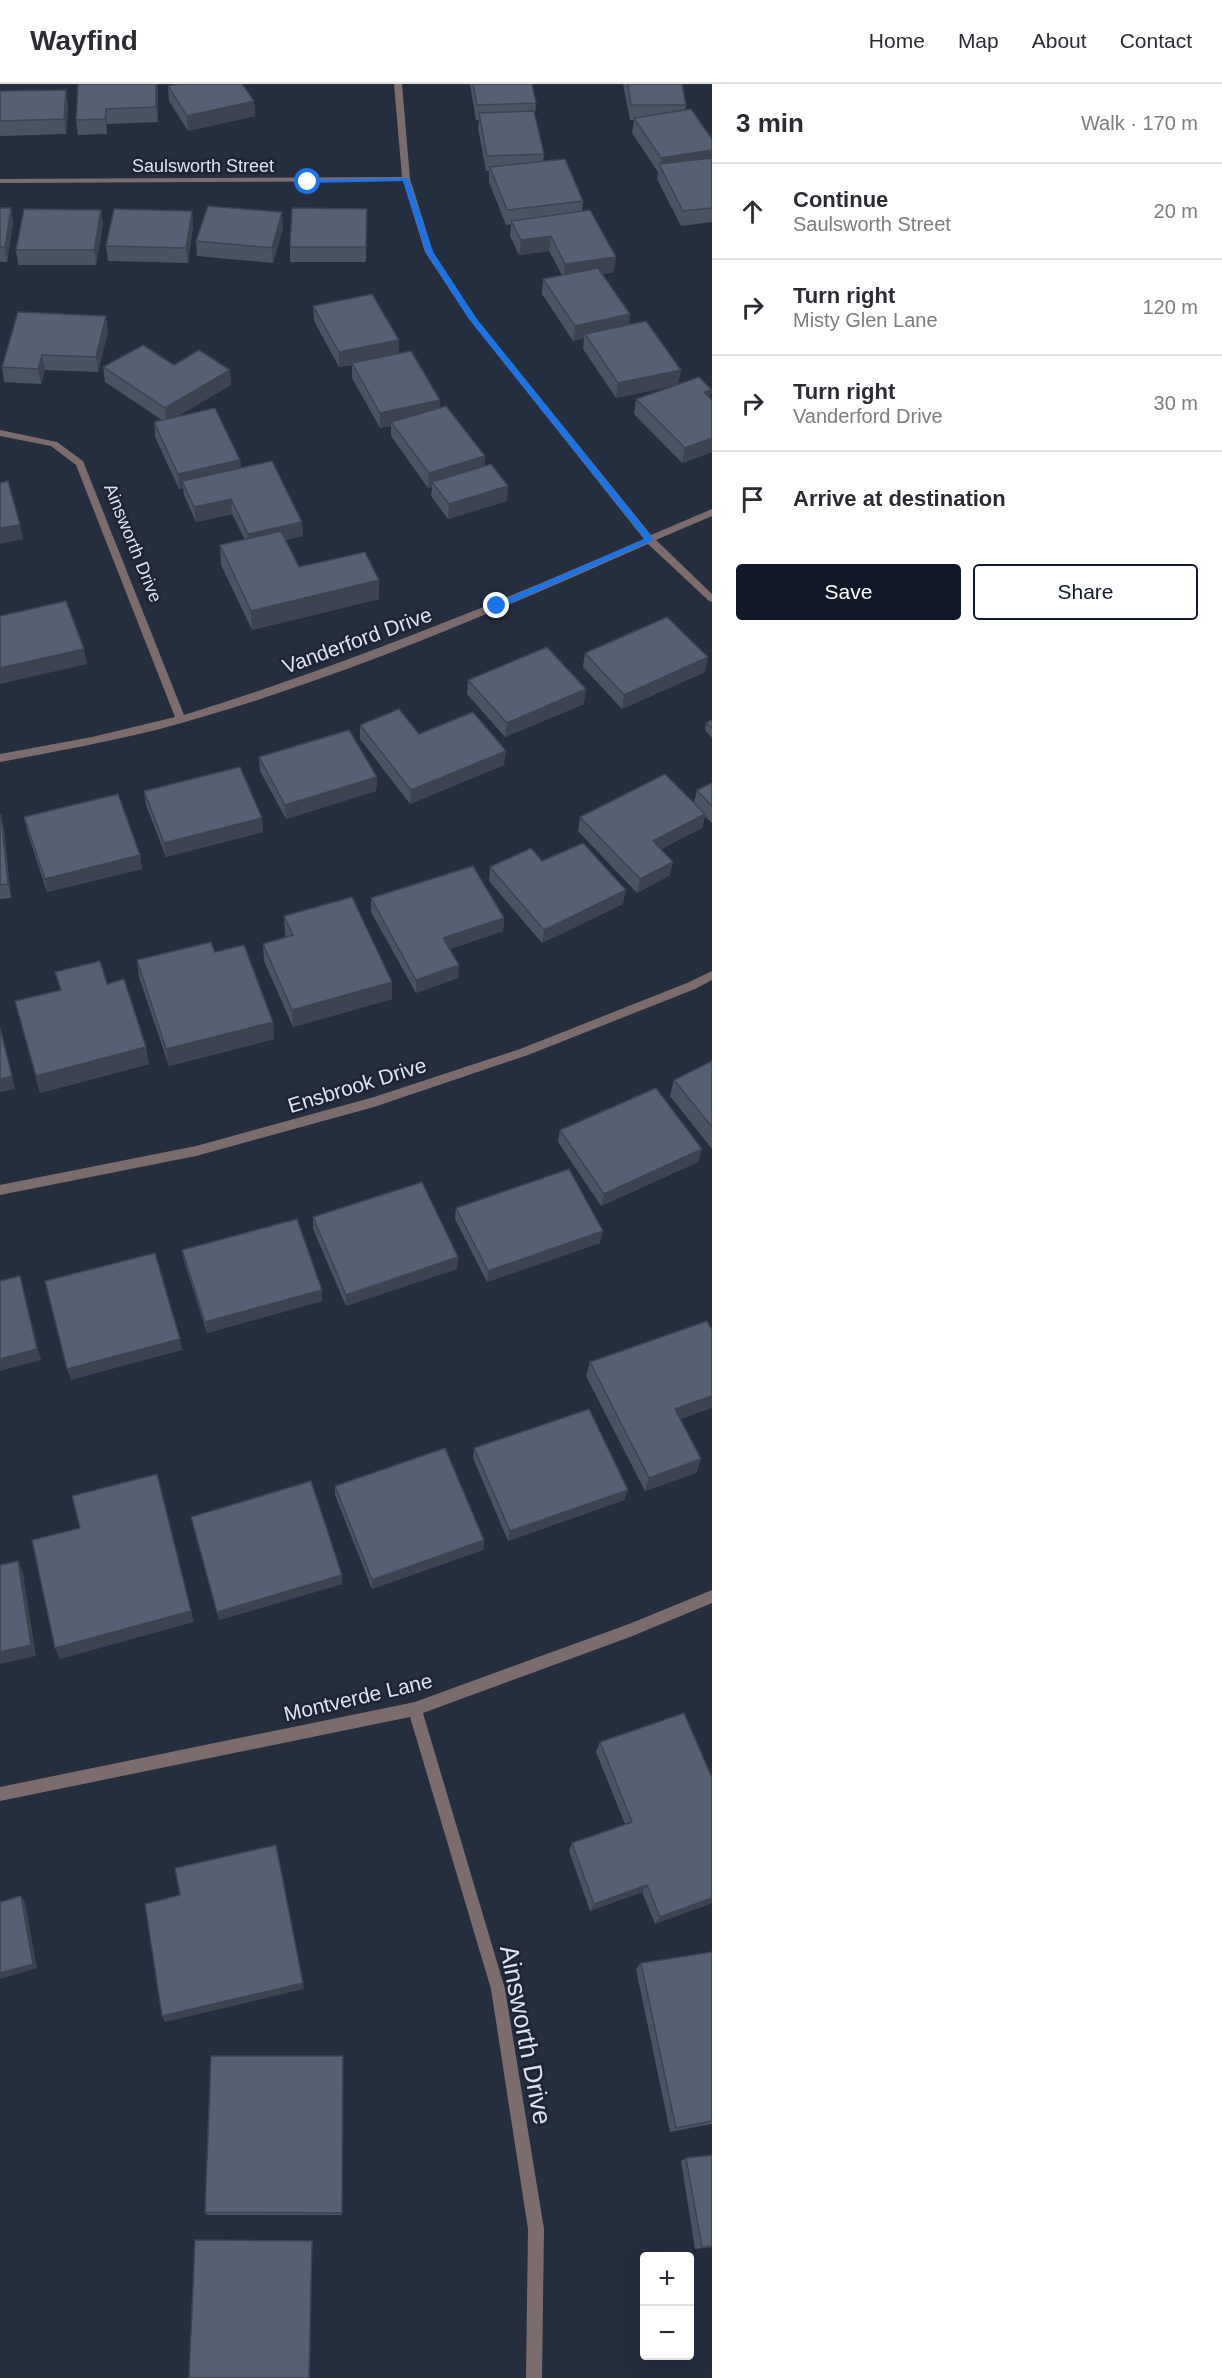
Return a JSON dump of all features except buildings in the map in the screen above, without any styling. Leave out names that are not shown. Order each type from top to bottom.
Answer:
[{"type":"street","points":[[398,84],[406,179],[429,252],[473,319],[650,540],[712,599]]},
{"type":"street","name":"Saulsworth Street","points":[[0,181],[308,182],[406,179]]},
{"type":"street","name":"Ainsworth Drive","points":[[0,433],[54,444],[80,463],[181,719]]},
{"type":"street","name":"Vanderford Drive","points":[[0,758],[60,748],[181,719],[350,665],[497,606],[712,512]]},
{"type":"street","name":"Ensbrook Drive","points":[[0,1190],[196,1151],[374,1102],[524,1052],[692,986],[712,975]]},
{"type":"street","name":"Montverde Lane","points":[[0,1794],[415,1710],[630,1630],[712,1596]]},
{"type":"street","name":"Ainsworth Drive","points":[[415,1710],[498,1989],[536,2229],[534,2378]]},
{"type":"route","points":[[308,182],[406,179],[429,252],[473,319],[650,540],[497,606]]}]
